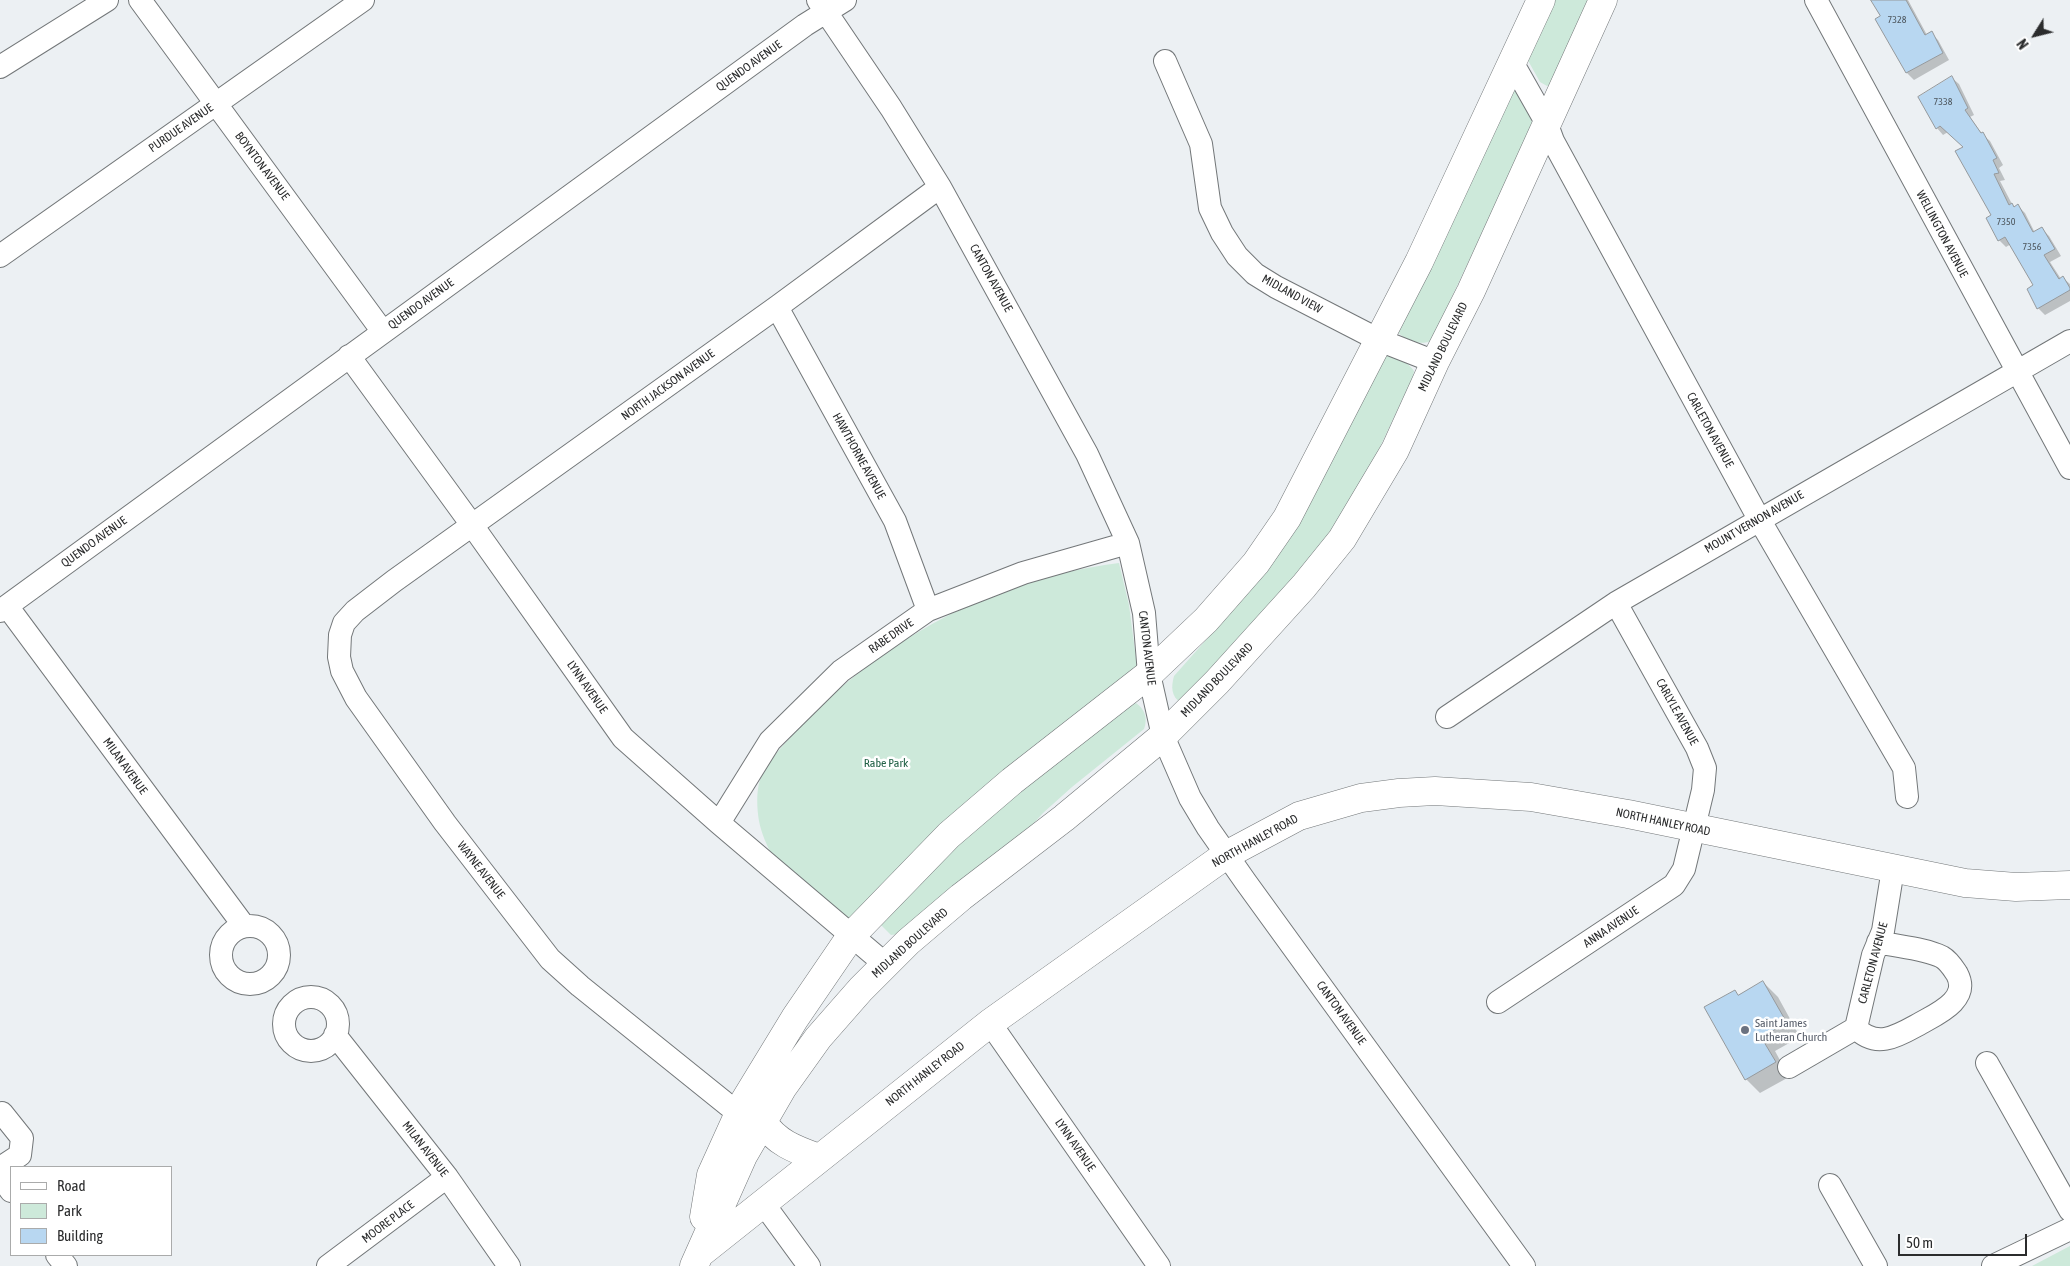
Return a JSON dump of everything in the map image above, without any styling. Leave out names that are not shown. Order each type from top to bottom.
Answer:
[{"type":"main road","name":"MIDLAND BOULEVARD","points":[[692,1263],[743,1156],[751,1118],[745,1100],[795,1018],[851,936],[949,835],[1012,781],[1150,674],[1206,620],[1262,555],[1287,518],[1420,262],[1541,0]]},
{"type":"main road","name":"MIDLAND BOULEVARD","points":[[751,1118],[784,1087],[818,1038],[885,964],[961,897],[1064,818],[1163,736],[1224,675],[1304,586],[1342,539],[1395,450],[1434,362],[1471,291],[1546,122],[1603,0]]},
{"type":"main road","name":"NORTH HANLEY ROAD","points":[[692,1263],[763,1203],[990,1023],[1226,855],[1299,816],[1361,798],[1435,791],[1531,797],[1628,814],[1964,883],[2016,886],[2070,885]]},
{"type":"main road","points":[[751,1118],[784,1144],[819,1158]]},
{"type":"street","points":[[0,67],[107,0]]},
{"type":"street","name":"BOYNTON AVENUE","points":[[140,0],[383,332]]},
{"type":"street","name":"PURDUE AVENUE","points":[[0,256],[363,0]]},
{"type":"street","name":"QUENDO AVENUE","points":[[4,609],[797,31],[822,6],[845,0]]},
{"type":"street","name":"WELLINGTON AVENUE","points":[[1816,0],[2070,468]]},
{"type":"street","name":"CANTON AVENUE","points":[[822,6],[891,108],[940,187],[1087,454],[1128,543],[1144,613],[1150,674],[1163,736],[1190,798],[1226,855],[1524,1266]]},
{"type":"street","name":"MIDLAND VIEW","points":[[1166,61],[1201,144],[1210,208],[1222,233],[1237,256],[1255,274],[1276,287],[1379,340],[1434,362]]},
{"type":"street","name":"CARLETON AVENUE","points":[[1512,62],[1759,519],[1904,768],[1907,796]]},
{"type":"street","name":"NORTH JACKSON AVENUE","points":[[394,581],[940,187]]},
{"type":"street","name":"HAWTHORNE AVENUE","points":[[776,307],[895,521],[928,610]]},
{"type":"street","name":"MOUNT VERNON AVENUE","points":[[1446,717],[1616,603],[2070,341]]},
{"type":"street","name":"LYNN AVENUE","points":[[349,356],[623,738],[885,964]]},
{"type":"street","name":"RABE DRIVE","points":[[720,823],[775,735],[841,671],[928,610],[1022,572],[1128,543]]},
{"type":"street","name":"WAYNE AVENUE","points":[[394,581],[355,611],[344,622],[339,657],[342,671],[356,698],[445,823],[550,959],[580,986],[751,1118]]},
{"type":"street","name":"CARLYLE AVENUE","points":[[1616,603],[1698,748],[1705,768],[1695,829]]},
{"type":"street","name":"MILAN AVENUE","points":[[4,609],[244,926]]},
{"type":"street","name":"ANNA AVENUE","points":[[1498,1002],[1674,885],[1684,870],[1695,829]]},
{"type":"street","name":"CARLETON AVENUE","points":[[1856,1028],[1873,955],[1883,931],[1893,869]]},
{"type":"street","points":[[1789,1067],[1856,1028],[1863,1035],[1879,1039],[1893,1039],[1945,1010],[1959,994],[1958,977],[1952,966],[1943,958],[1878,942]]},
{"type":"street","name":"LYNN AVENUE","points":[[990,1023],[1159,1266]]},
{"type":"street","name":"MILAN AVENUE","points":[[335,1035],[447,1177],[509,1266]]},
{"type":"street","points":[[1987,1063],[2070,1210]]},
{"type":"street","points":[[0,1114],[2,1113],[22,1138],[20,1154],[0,1168]]},
{"type":"street","points":[[0,1175],[10,1190]]},
{"type":"street","name":"MOORE PLACE","points":[[328,1266],[447,1177]]},
{"type":"street","points":[[1830,1185],[1876,1266]]},
{"type":"street","points":[[763,1203],[809,1266]]},
{"type":"street","points":[[1993,1266],[2070,1229]]},
{"type":"street","points":[[58,1256],[66,1266]]},
{"type":"green space","points":[[1551,0],[1592,0],[1553,83],[1547,86],[1540,82],[1526,57]]},
{"type":"green space","points":[[1514,88],[1527,106],[1532,127],[1431,341],[1421,343],[1406,339],[1395,328]]},
{"type":"green space","points":[[1385,356],[1405,362],[1414,371],[1413,377],[1358,489],[1310,564],[1181,703],[1175,697],[1173,691],[1174,676],[1262,577]]},
{"type":"green space","name":"Rabe Park","points":[[1119,563],[1129,605],[1138,674],[851,923],[775,859],[766,844],[759,821],[757,801],[760,780],[767,766],[781,748],[818,708],[842,687],[892,648],[919,631],[976,602],[1019,585],[1047,577]]},
{"type":"green space","points":[[1136,703],[1145,714],[1146,722],[1144,729],[1072,787],[1043,813],[1024,834],[899,934],[891,935],[881,925],[889,909],[1004,802]]},
{"type":"green space","points":[[2070,1246],[2070,1266],[2032,1266]]},
{"type":"building","points":[[1871,0],[1906,0],[1925,35],[1932,31],[1943,53],[1906,73],[1875,19],[1880,16]]},
{"type":"building","points":[[1952,76],[1968,108],[1965,110],[1981,133],[1983,132],[1997,158],[1993,160],[1999,173],[1994,174],[2009,205],[2012,203],[2014,207],[2018,204],[2033,232],[2042,227],[2055,249],[2044,255],[2059,279],[2063,276],[2070,288],[2070,290],[2037,309],[2027,289],[2033,285],[2005,237],[1998,241],[1986,218],[1991,215],[1955,151],[1963,147],[1940,126],[1936,129],[1918,97]]},
{"type":"building","name":"Saint James Lutheran Church","points":[[1763,981],[1787,1023],[1761,1037],[1776,1062],[1745,1080],[1704,1007],[1735,990],[1738,995]]},
{"type":"place","name":"Saint James Lutheran Church","points":[[1745,1030]]}]
